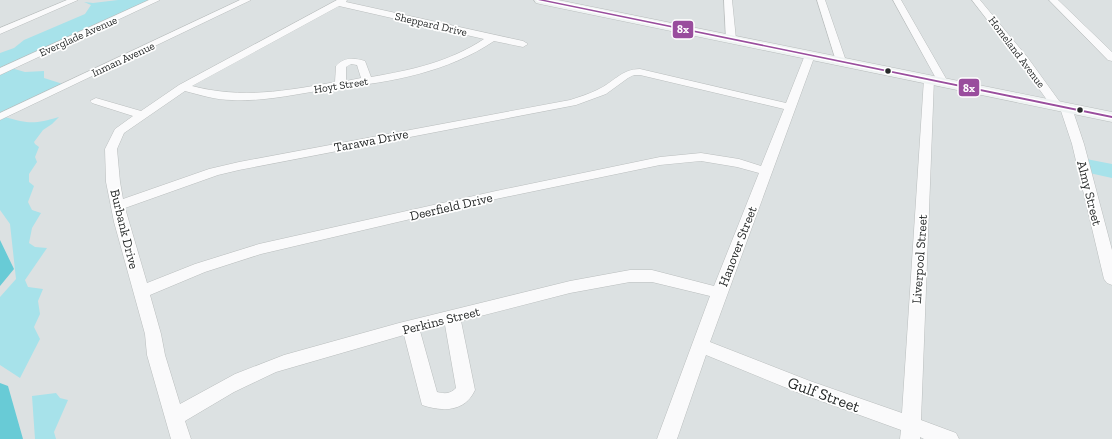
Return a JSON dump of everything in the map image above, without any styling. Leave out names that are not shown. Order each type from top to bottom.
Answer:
[{"type":"street","points":[[0,31],[74,0]]},
{"type":"street","name":"Everglade Avenue","points":[[0,72],[156,0]]},
{"type":"street","name":"Inman Avenue","points":[[0,117],[247,0]]},
{"type":"street","points":[[540,0],[1112,117]]},
{"type":"street","points":[[728,0],[731,39]]},
{"type":"street","points":[[821,0],[840,62]]},
{"type":"street","points":[[897,0],[936,81]]},
{"type":"street","name":"Homeland Avenue","points":[[976,0],[1061,107]]},
{"type":"street","points":[[1053,0],[1112,58]]},
{"type":"street","name":"Sheppard Drive","points":[[341,1],[492,38],[523,44]]},
{"type":"street","name":"Burbank Drive","points":[[181,439],[156,355],[153,334],[117,206],[111,150],[119,131],[183,87],[341,1]]},
{"type":"street","name":"Hoyt Street","points":[[183,87],[226,96],[249,97],[283,94],[341,85],[424,71],[450,63],[471,53],[492,38]]},
{"type":"street","name":"Hanover Street","points":[[667,439],[719,293],[810,55]]},
{"type":"street","points":[[341,85],[341,66],[350,61],[361,63],[367,80]]},
{"type":"street","name":"Tarawa Drive","points":[[117,206],[214,172],[239,166],[572,103],[606,90],[630,72],[640,72],[790,108]]},
{"type":"street","name":"Liverpool Street","points":[[910,432],[916,301],[936,81]]},
{"type":"street","points":[[96,101],[142,115]]},
{"type":"street","name":"Almy Street","points":[[1061,107],[1078,144],[1112,278]]},
{"type":"street","name":"Deerfield Drive","points":[[142,292],[200,268],[265,248],[527,189],[660,161],[701,157],[739,163],[766,171]]},
{"type":"street","name":"Perkins Street","points":[[175,417],[208,397],[262,370],[315,353],[570,287],[630,276],[657,277],[719,293]]},
{"type":"street","points":[[412,328],[429,398],[446,403],[460,398],[466,390],[452,318]]},
{"type":"street","name":"Gulf Street","points":[[701,346],[805,387],[910,432],[949,439]]},
{"type":"shaded area","points":[[118,0],[156,0],[11,68],[25,72],[44,71],[44,78],[66,85],[5,117],[26,122],[38,122],[59,117],[43,130],[34,142],[39,147],[35,157],[37,162],[29,174],[29,182],[34,186],[28,202],[32,210],[41,213],[32,228],[29,243],[35,247],[47,248],[25,280],[28,287],[43,289],[38,301],[40,314],[34,327],[40,339],[20,378],[0,365],[0,297],[16,279],[10,224],[0,210],[0,53],[14,48],[24,40],[85,14],[91,5],[84,2],[93,3]]},
{"type":"shaded area","points":[[1081,158],[1112,164],[1112,178],[1085,172]]},
{"type":"shaded area","points":[[0,240],[14,269],[0,286]]},
{"type":"shaded area","points":[[0,383],[8,386],[23,439],[0,439]]},
{"type":"shaded area","points":[[56,393],[60,398],[68,400],[54,432],[56,439],[35,439],[32,396]]},
{"type":"transit line","name":"8x","points":[[540,0],[1112,117]]}]
